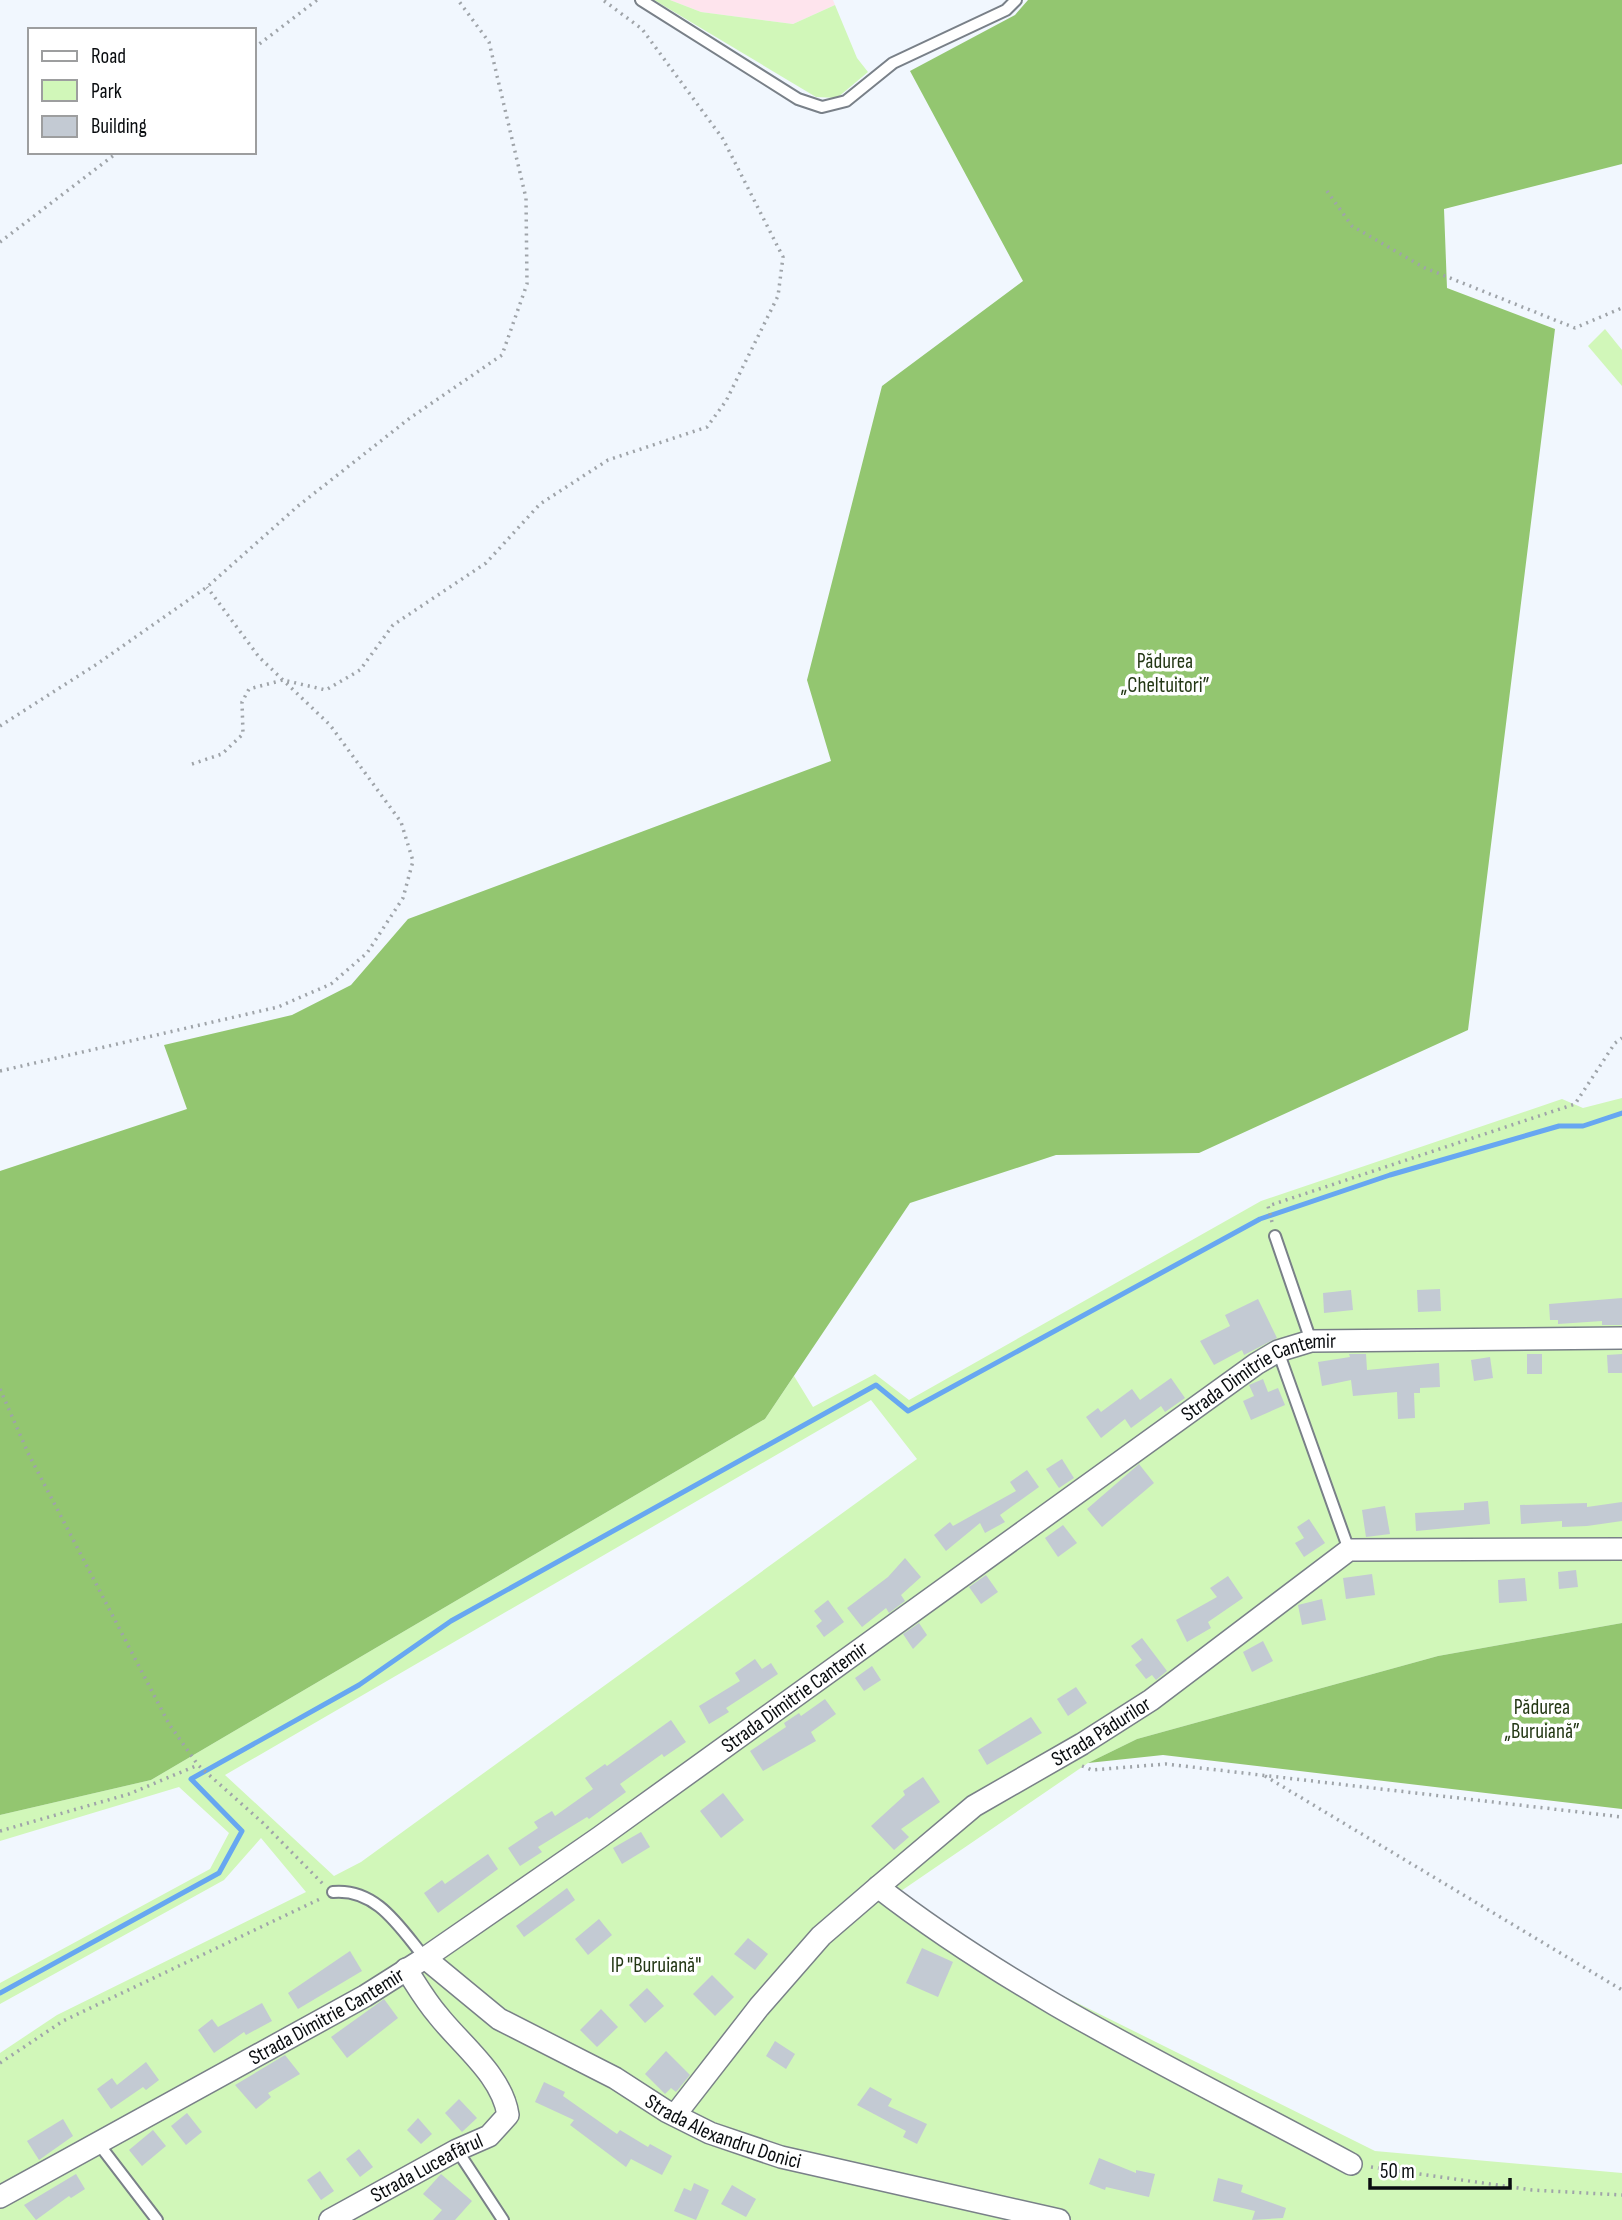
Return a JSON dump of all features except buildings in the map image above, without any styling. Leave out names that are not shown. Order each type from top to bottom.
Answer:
[{"type":"street","name":"Strada Dimitrie Cantemir","points":[[0,2197],[365,1996],[425,1958],[611,1829],[1255,1364],[1278,1351],[1311,1341],[1622,1338]]},
{"type":"street","points":[[1349,1550],[1622,1549]]},
{"type":"street","name":"Strada Pădurilor","points":[[675,2115],[759,2007],[812,1946],[974,1806],[1069,1752],[1151,1700],[1349,1550]]},
{"type":"street","points":[[878,1887],[921,1920],[1018,1985],[1351,2164]]},
{"type":"street","name":"Strada Alexandru Donici","points":[[425,1958],[499,2019],[615,2078],[710,2133],[781,2157],[1059,2220]]},
{"type":"street","name":"Strada Luceafărul","points":[[330,2220],[457,2150],[489,2136],[500,2127],[508,2115],[505,2099],[494,2080],[435,2012],[406,1969]]},
{"type":"lane","points":[[641,0],[798,99],[822,107],[846,101],[893,63],[1006,10],[1016,0]]},
{"type":"lane","points":[[1274,1230],[1311,1341]]},
{"type":"lane","points":[[1278,1351],[1349,1550]]},
{"type":"lane","points":[[333,1892],[348,1891],[369,1897],[425,1958]]},
{"type":"lane","points":[[98,2143],[157,2220]]},
{"type":"lane","points":[[457,2150],[503,2220]]},
{"type":"path","points":[[256,46],[317,0]]},
{"type":"path","points":[[0,726],[97,664],[207,587],[298,506],[410,418],[502,355],[527,284],[526,198],[489,42],[458,0]]},
{"type":"path","points":[[192,764],[222,754],[243,734],[242,702],[249,689],[283,680],[326,690],[360,670],[393,625],[486,564],[540,504],[608,460],[707,427],[726,401],[778,296],[783,257],[723,139],[642,29],[603,0]]},
{"type":"path","points":[[0,242],[115,154]]},
{"type":"path","points":[[1327,191],[1352,226],[1424,268],[1575,328],[1622,308]]},
{"type":"path","points":[[0,1071],[278,1007],[331,984],[367,953],[403,898],[413,861],[401,822],[330,725],[259,657],[207,587]]},
{"type":"path","points":[[1274,1230],[1268,1206],[1575,1104],[1615,1043],[1622,1038]]},
{"type":"path","points":[[0,1389],[28,1453],[163,1712],[198,1765],[263,1823],[312,1877],[333,1892],[63,2021],[0,2063]]},
{"type":"path","points":[[1069,1752],[1076,1764],[1092,1770],[1166,1764],[1622,1816]]},
{"type":"path","points":[[0,1831],[129,1794],[198,1765]]},
{"type":"path","points":[[1264,1775],[1622,1990]]},
{"type":"path","points":[[1351,2164],[1532,2190],[1622,2195]]},
{"type":"shaded area","points":[[670,0],[833,0],[835,5],[793,24],[701,12]]},
{"type":"green space","points":[[654,0],[670,0],[701,12],[793,24],[835,5],[857,58],[868,72],[837,98],[816,97]]},
{"type":"green space","name":"Pădurea „Cheltuitori”","points":[[1028,0],[1622,0],[1622,164],[1444,209],[1447,288],[1555,329],[1468,1030],[1199,1153],[1056,1155],[910,1203],[765,1419],[151,1780],[0,1815],[0,1171],[187,1109],[164,1045],[292,1015],[351,985],[408,919],[831,761],[807,680],[882,386],[1023,281],[910,71],[1015,15]]},
{"type":"green space","points":[[1605,329],[1622,350],[1622,386],[1588,346]]},
{"type":"green space","name":"IP \"Buruiană\"","points":[[1622,1098],[1622,1623],[1438,1656],[1137,1739],[1088,1763],[901,1891],[993,1961],[1375,2151],[1622,2173],[1622,2220],[0,2220],[0,2053],[57,2015],[306,1892],[261,1838],[224,1880],[0,2004],[0,1983],[210,1869],[229,1833],[179,1787],[0,1841],[0,1815],[151,1780],[765,1419],[794,1376],[813,1407],[875,1374],[909,1400],[1261,1201],[1562,1099],[1583,1108]],"holes":[[[871,1400],[917,1459],[361,1862],[334,1876],[225,1775]]]},
{"type":"green space","name":"Pădurea „Buruiană”","points":[[1622,1623],[1622,1809],[1163,1755],[1088,1763],[1137,1739],[1438,1656]]},
{"type":"waterway","points":[[0,1993],[219,1873],[242,1831],[191,1779],[359,1685],[451,1621],[876,1385],[908,1411],[1260,1219],[1390,1175],[1559,1126],[1583,1126],[1622,1113]]}]
